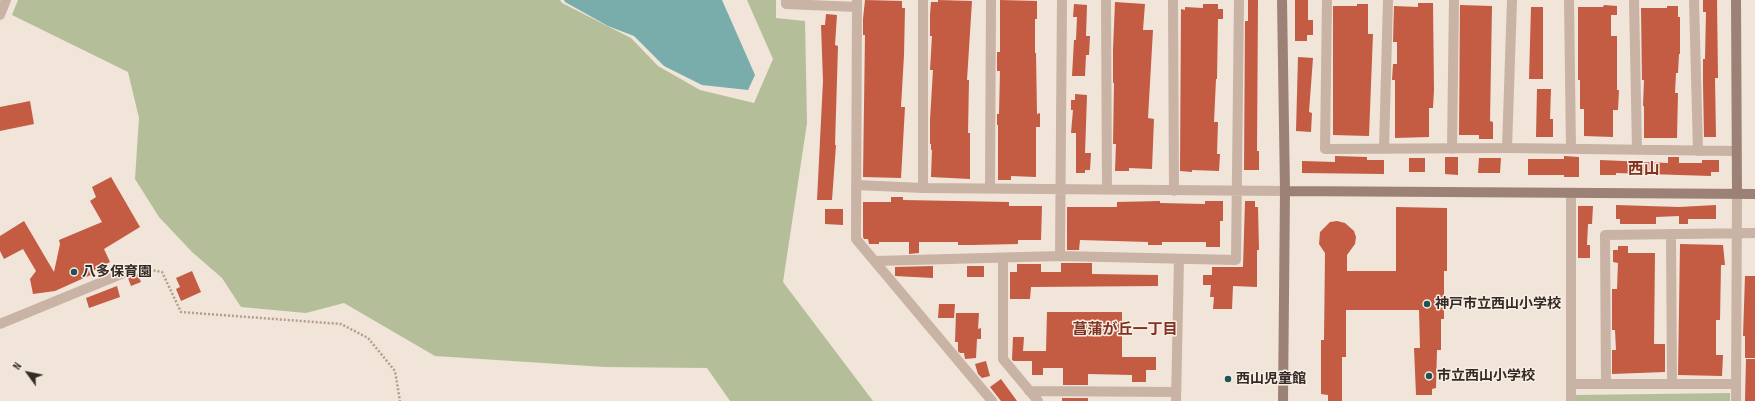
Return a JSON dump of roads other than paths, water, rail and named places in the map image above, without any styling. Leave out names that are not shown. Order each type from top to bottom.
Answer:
[{"type":"street","points":[[0,15],[6,0]]},
{"type":"street","points":[[786,0],[786,4],[857,4],[856,239],[992,401]]},
{"type":"street","points":[[923,0],[923,188]]},
{"type":"street","points":[[990,188],[991,0]]},
{"type":"street","points":[[1060,256],[1062,0]]},
{"type":"street","points":[[1106,0],[1107,190]]},
{"type":"street","points":[[1173,0],[1174,190]]},
{"type":"street","points":[[875,261],[1060,256],[1236,260],[1239,0]]},
{"type":"street","points":[[1282,0],[1285,191],[1283,401]]},
{"type":"street","points":[[1327,0],[1325,149],[1508,148],[1736,151]]},
{"type":"street","points":[[1384,149],[1388,0]]},
{"type":"street","points":[[1452,148],[1454,0]]},
{"type":"street","points":[[1508,148],[1512,0]]},
{"type":"street","points":[[1569,0],[1571,149]]},
{"type":"street","points":[[1634,0],[1637,150]]},
{"type":"street","points":[[1694,0],[1698,151]]},
{"type":"street","points":[[1736,0],[1736,401]]},
{"type":"street","points":[[856,185],[923,188],[1061,188],[1107,190],[1755,194]]},
{"type":"street","points":[[1571,193],[1571,401]]},
{"type":"street","points":[[1606,383],[1605,235],[1755,233]]},
{"type":"street","points":[[1671,234],[1672,383]]},
{"type":"street","points":[[1003,258],[1003,359],[1038,401]]},
{"type":"street","points":[[1029,391],[1176,397],[1179,259]]},
{"type":"street","points":[[0,324],[124,273]]},
{"type":"street","points":[[1571,384],[1736,384]]},
{"type":"water","points":[[564,0],[722,0],[755,75],[748,90],[702,85],[664,66],[634,36],[608,26],[565,2]]},
{"type":"place","name":"八多保育園","points":[[74,272]]},
{"type":"place","name":"神戸市立西山小学校","points":[[1427,304]]},
{"type":"place","name":"市立西山小学校","points":[[1429,376]]},
{"type":"place","name":"西山児童館","points":[[1228,379]]},
{"type":"district","name":"西山","points":[[1644,170]]},
{"type":"district","name":"菖蒲が丘一丁目","points":[[1125,330]]}]
